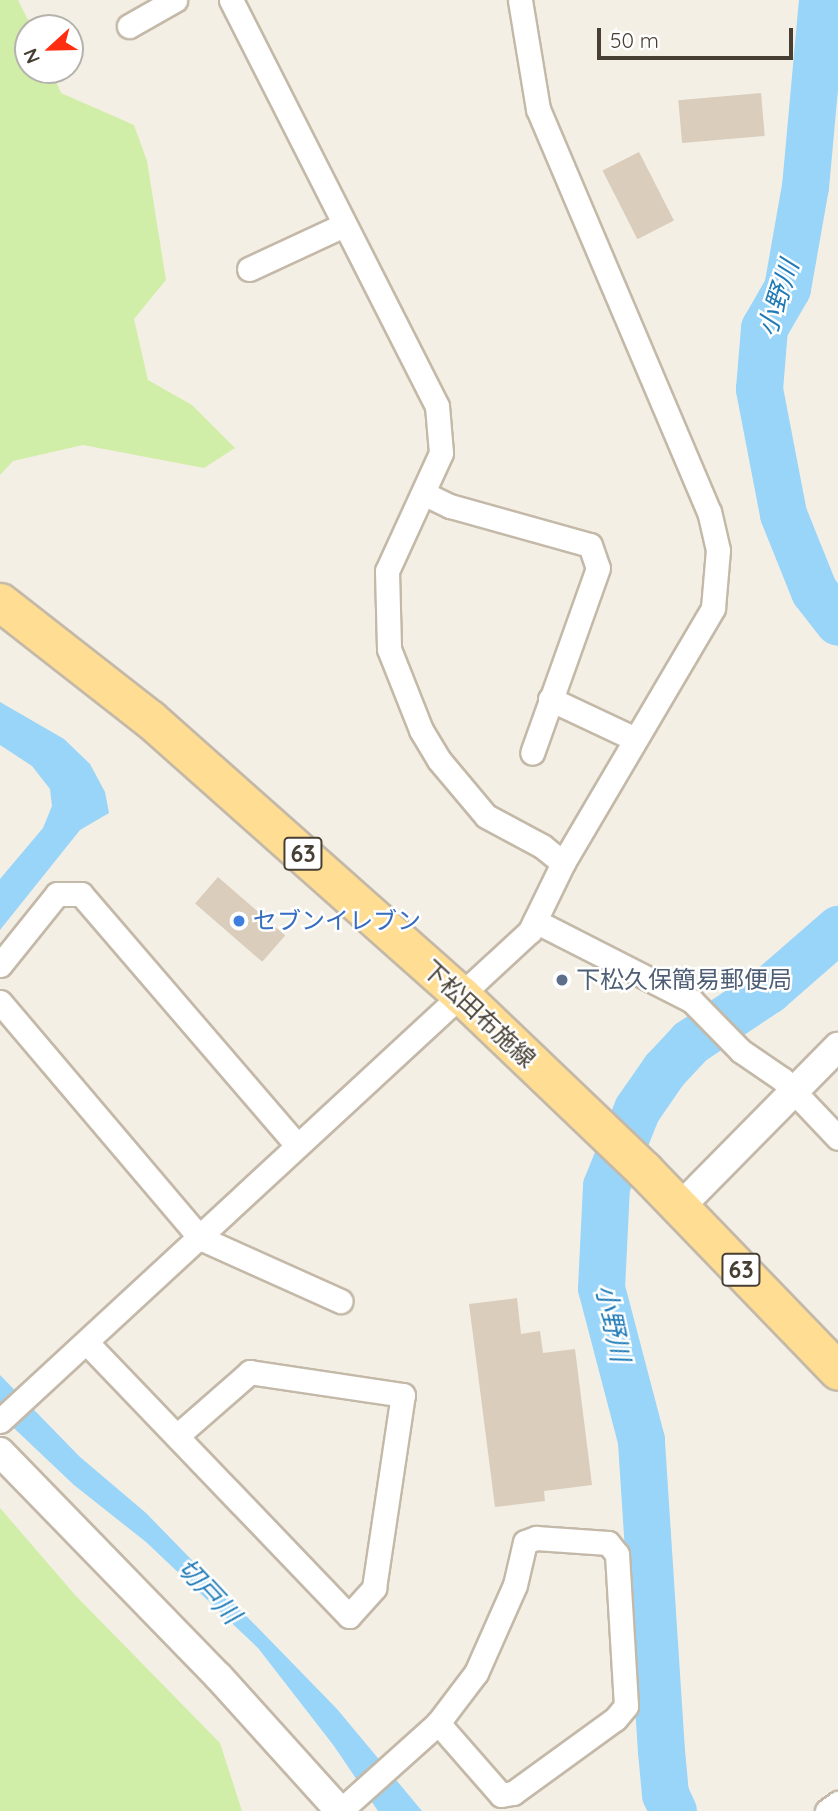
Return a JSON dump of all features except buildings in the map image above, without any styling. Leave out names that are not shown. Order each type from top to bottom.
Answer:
[{"type":"main road","name":"下松田布施線","points":[[0,602],[150,719],[461,995],[644,1170],[838,1371]]},
{"type":"street","points":[[129,26],[176,0]]},
{"type":"street","points":[[231,0],[438,406],[442,453],[387,571],[388,649],[421,730],[439,760],[486,816],[563,863]]},
{"type":"street","points":[[0,1421],[88,1343],[297,1144],[461,995],[484,979],[536,921],[563,863],[713,608],[718,550],[709,512],[538,109],[520,0]]},
{"type":"street","points":[[249,269],[344,225]]},
{"type":"street","points":[[425,494],[450,506],[590,545],[598,568],[532,753]]},
{"type":"street","points":[[550,699],[635,739]]},
{"type":"street","points":[[0,965],[57,894],[81,894],[297,1144]]},
{"type":"street","points":[[536,921],[692,1001],[729,1037],[795,1091],[838,1138]]},
{"type":"street","points":[[0,1002],[200,1238],[340,1301]]},
{"type":"street","points":[[680,1207],[838,1047]]},
{"type":"street","points":[[88,1343],[349,1616],[374,1588],[403,1395],[250,1372],[177,1436]]},
{"type":"street","points":[[0,1452],[346,1805],[438,1723],[476,1673],[515,1585],[525,1542],[536,1538],[608,1543],[617,1554],[626,1706],[615,1719],[513,1793],[501,1795],[438,1723]]},
{"type":"street","points":[[827,1811],[838,1802]]},
{"type":"green space","points":[[0,0],[18,0],[25,14],[14,14],[14,84],[57,84],[61,93],[134,125],[147,161],[166,280],[134,319],[148,380],[192,405],[235,448],[204,468],[83,445],[13,461],[0,475]]},
{"type":"green space","points":[[0,1508],[76,1596],[220,1743],[242,1811],[0,1811]]},
{"type":"water","points":[[0,702],[64,739],[90,764],[105,792],[109,813],[80,830],[0,930],[0,879],[43,828],[52,806],[50,789],[32,766],[0,745]]},
{"type":"water","name":"切戸川","points":[[0,1375],[80,1457],[146,1513],[337,1709],[422,1811],[378,1811],[334,1746],[258,1648],[146,1542],[74,1485],[0,1415]]},
{"type":"waterway","name":"小野川","points":[[822,0],[805,186],[787,288],[764,328],[759,389],[783,514],[814,591],[838,622]]},
{"type":"waterway","name":"小野川","points":[[673,1811],[665,1794],[661,1751],[641,1440],[601,1288],[606,1186],[637,1109],[664,1070],[690,1042],[768,990],[838,929]]},
{"type":"place","name":"セブンイレブン","points":[[239,921]]},
{"type":"place","name":"下松久保簡易郵便局","points":[[562,980]]}]
